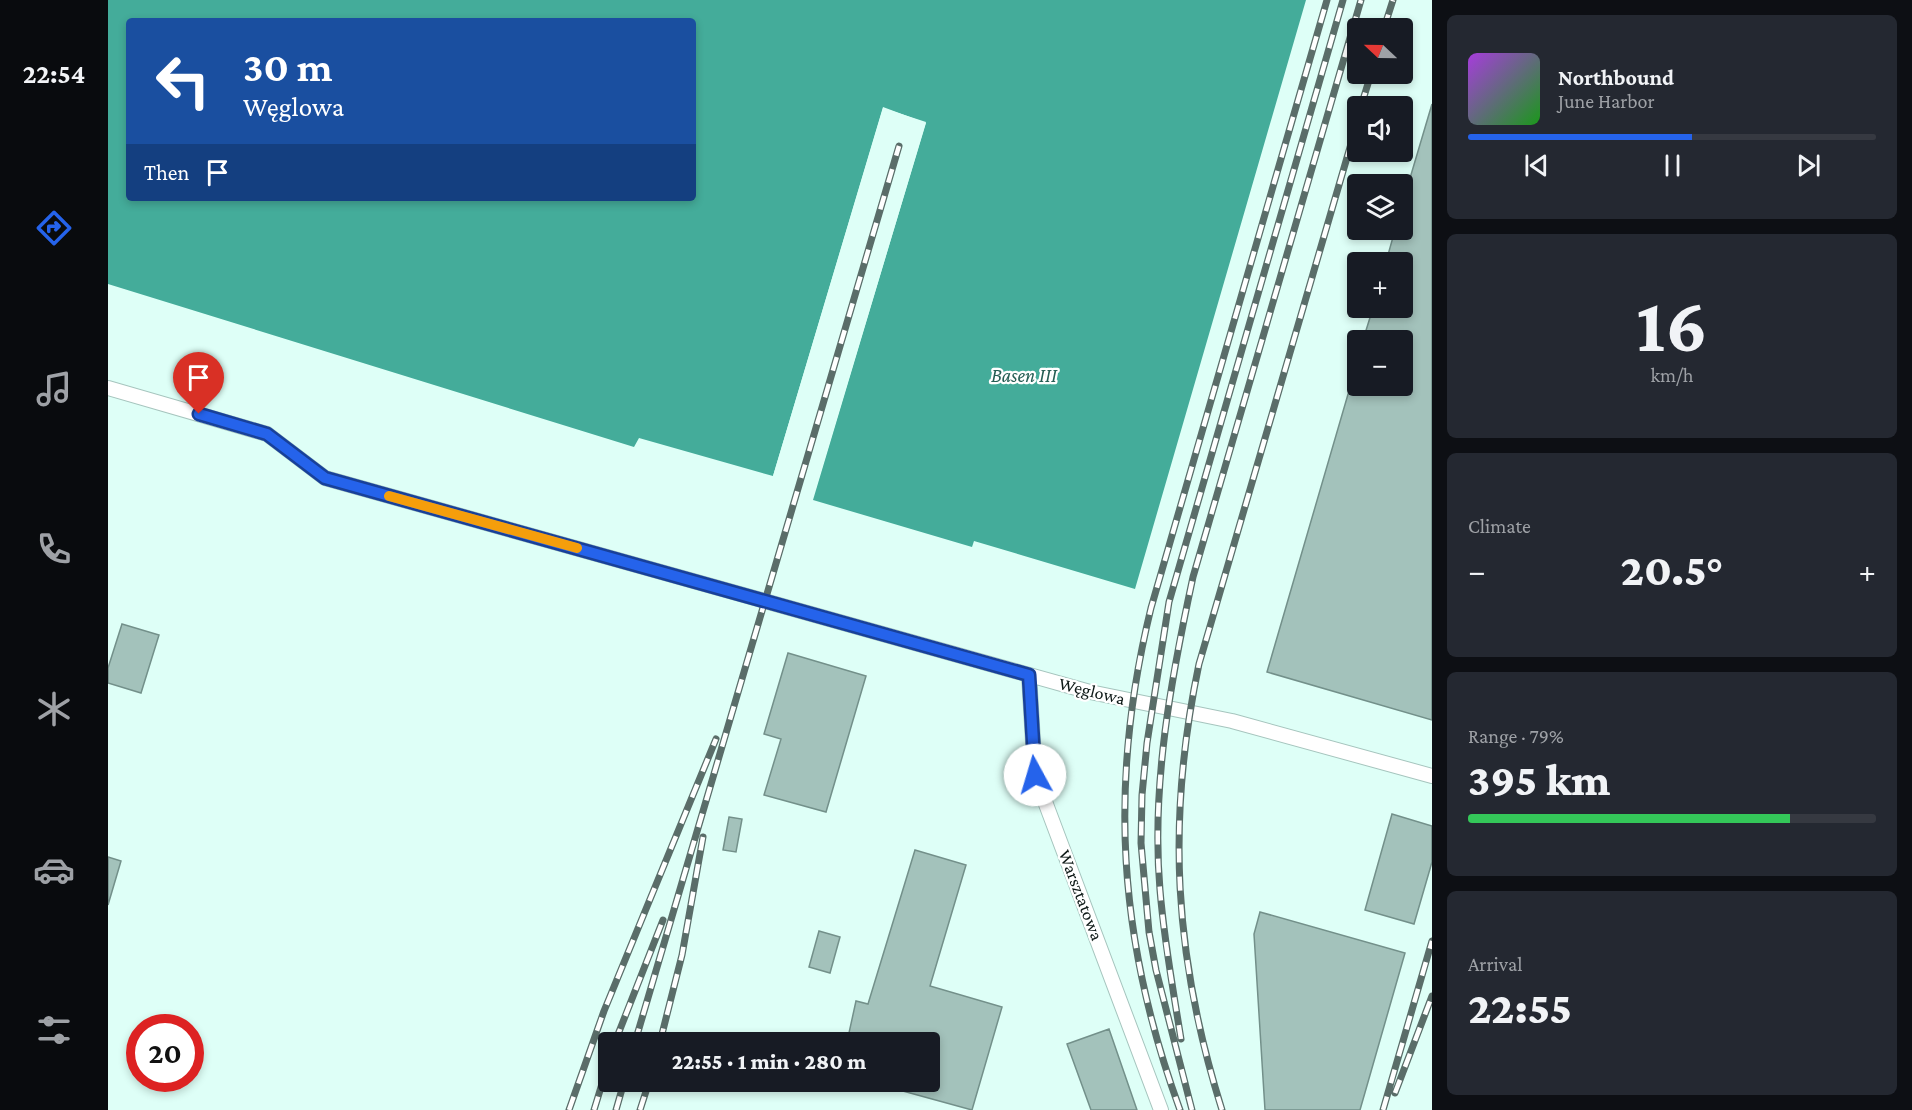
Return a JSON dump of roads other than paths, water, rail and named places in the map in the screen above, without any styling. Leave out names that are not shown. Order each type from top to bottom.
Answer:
[{"type":"lane","name":"Węglowa","points":[[108,388],[267,434],[325,478],[1090,692],[1232,721],[1432,776]]},
{"type":"lane","name":"Warsztatowa","points":[[1029,675],[1035,775],[1161,1110]]},
{"type":"water","name":"Basen III","points":[[108,0],[1306,0],[1135,589],[974,541],[972,547],[813,500],[926,122],[883,108],[773,476],[639,438],[634,447],[108,284]]},
{"type":"railway","points":[[1180,1110],[1159,1047],[1143,985],[1132,923],[1126,861],[1125,799],[1129,737],[1137,673],[1151,608],[1327,0]]},
{"type":"railway","points":[[1192,1110],[1156,970],[1149,932],[1141,843],[1142,795],[1147,743],[1169,602],[1343,0]]},
{"type":"railway","points":[[1181,1039],[1164,927],[1158,851],[1161,772],[1177,654],[1193,577],[1361,0]]},
{"type":"railway","points":[[1387,18],[1393,0]]},
{"type":"railway","points":[[1364,96],[1368,84]]},
{"type":"railway","points":[[638,1032],[899,146]]},
{"type":"railway","points":[[1222,1110],[1194,998],[1185,943],[1180,888],[1179,834],[1182,778],[1189,722],[1199,664],[1347,158]]},
{"type":"railway","points":[[569,1110],[604,1011],[716,739]]},
{"type":"railway","points":[[663,1032],[682,955],[703,837]]},
{"type":"railway","points":[[619,1032],[663,920]]},
{"type":"railway","points":[[1383,1110],[1432,941]]},
{"type":"railway","points":[[1395,1093],[1432,996]]},
{"type":"railway","points":[[594,1110],[600,1092]]},
{"type":"railway","points":[[616,1110],[621,1092]]},
{"type":"railway","points":[[640,1110],[646,1092]]}]
